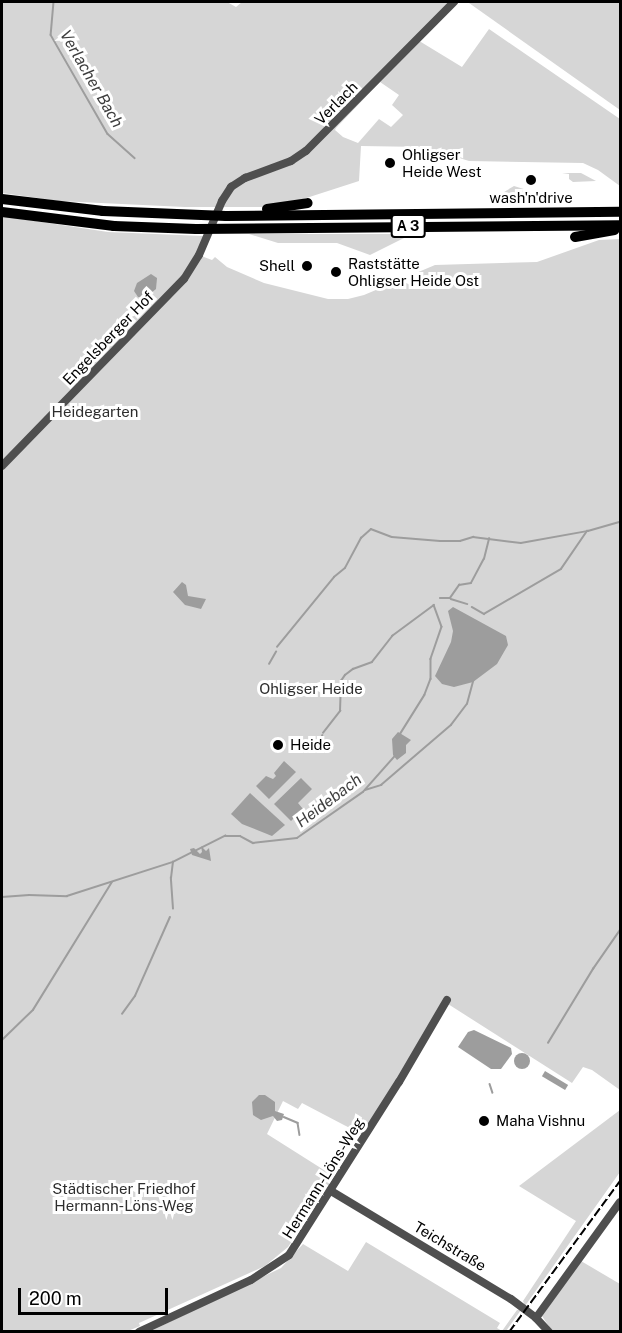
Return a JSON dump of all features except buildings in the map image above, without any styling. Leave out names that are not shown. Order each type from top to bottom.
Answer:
[{"type":"highway","name":"A 3","points":[[2,199],[103,211],[225,216],[621,212]]},
{"type":"highway","points":[[225,216],[308,203]]},
{"type":"highway","name":"A 3","points":[[2,212],[114,226],[196,229],[621,227]]},
{"type":"highway","points":[[575,237],[621,227]]},
{"type":"highway","points":[[196,229],[229,234]]},
{"type":"street","name":"Verlach","points":[[222,201],[235,184],[291,161],[306,151],[454,2]]},
{"type":"street","name":"Engelsberger Hof","points":[[2,466],[184,279],[203,248],[222,201]]},
{"type":"street","name":"Hermann-Löns-Weg","points":[[139,1332],[251,1280],[279,1264],[300,1242],[447,1000]]},
{"type":"street","name":"Teichstraße","points":[[331,1191],[511,1299],[536,1318],[549,1332]]},
{"type":"street","points":[[536,1318],[621,1203]]},
{"type":"green space","points":[[2,2],[227,2],[236,7],[242,2],[450,2],[416,39],[462,67],[489,29],[620,119],[620,186],[598,170],[583,163],[469,161],[424,147],[361,146],[359,181],[294,202],[266,207],[185,207],[59,201],[2,193]],"holes":[[[380,82],[399,95],[392,105],[403,115],[391,127],[379,119],[358,143],[343,137],[335,130]]]},
{"type":"green space","points":[[620,2],[620,110],[469,3]]},
{"type":"green space","points":[[562,173],[581,173],[596,181],[573,182],[569,179],[569,174]]},
{"type":"green space","points":[[514,186],[527,190],[530,197],[494,198]]},
{"type":"green space","name":"Ohligser Heide","points":[[2,216],[108,232],[203,236],[197,253],[204,257],[212,260],[215,257],[227,267],[264,283],[328,299],[348,299],[364,295],[435,265],[537,262],[599,240],[620,239],[620,1090],[592,1070],[583,1067],[572,1083],[448,1004],[363,1135],[302,1103],[298,1109],[283,1101],[267,1134],[335,1177],[288,1247],[265,1266],[139,1323],[140,1326],[128,1331],[2,1331]]},
{"type":"green space","points":[[249,234],[406,234],[408,236],[370,255],[337,243],[278,243]]},
{"type":"green space","points":[[620,1110],[620,1172],[525,1306],[523,1301],[576,1221],[519,1186]]},
{"type":"green space","points":[[366,1242],[500,1323],[497,1328],[502,1331],[153,1330],[281,1268],[303,1244],[348,1271]]},
{"type":"green space","points":[[581,1261],[620,1284],[620,1331],[552,1331],[542,1316]]},
{"type":"green space","points":[[517,1310],[521,1310],[506,1331],[502,1331]]},
{"type":"shaded area","points":[[151,274],[157,278],[156,289],[145,298],[138,297],[134,291],[137,283]]},
{"type":"shaded area","points":[[182,582],[186,585],[188,596],[206,599],[201,609],[185,605],[173,592]]},
{"type":"shaded area","points":[[453,607],[506,636],[508,645],[497,664],[473,682],[454,687],[442,684],[435,676],[451,642],[453,631],[448,611]]},
{"type":"shaded area","points":[[398,732],[411,740],[406,745],[406,753],[397,760],[393,755],[392,739]]},
{"type":"shaded area","points":[[284,761],[296,772],[269,799],[256,786],[266,776],[273,779],[276,776],[274,773]]},
{"type":"shaded area","points":[[301,778],[312,789],[298,803],[303,809],[291,821],[274,804]]},
{"type":"shaded area","points":[[250,793],[285,825],[272,836],[242,824],[231,814]]},
{"type":"shaded area","points":[[201,846],[206,851],[209,848],[211,861],[192,855],[190,849],[194,848],[200,854]]},
{"type":"shaded area","points":[[474,1030],[511,1048],[512,1054],[501,1069],[491,1069],[458,1047],[468,1032]]},
{"type":"shaded area","points":[[522,1053],[530,1061],[522,1069],[514,1061]]},
{"type":"shaded area","points":[[545,1071],[568,1085],[565,1090],[542,1076]]},
{"type":"shaded area","points":[[259,1095],[265,1095],[275,1102],[275,1111],[284,1114],[282,1120],[277,1121],[273,1116],[261,1120],[253,1115],[252,1102]]},
{"type":"waterway","name":"Verlacher Bach","points":[[54,2],[51,35],[108,134],[135,158]]},
{"type":"waterway","points":[[277,647],[334,577],[345,568],[361,538],[371,529],[392,537],[440,541],[460,541],[473,537],[521,543],[588,531],[620,522]]},
{"type":"waterway","points":[[472,607],[484,614],[561,569],[587,531]]},
{"type":"waterway","name":"Heidebach","points":[[440,598],[450,598],[459,585],[471,583],[484,559],[489,539]]},
{"type":"waterway","points":[[451,599],[467,604]]},
{"type":"waterway","points":[[323,733],[340,711],[341,681],[345,675],[353,669],[372,662],[392,636],[434,605],[442,627],[431,659],[431,679],[425,695],[400,735]]},
{"type":"waterway","points":[[269,664],[276,652]]},
{"type":"waterway","points":[[365,790],[381,785],[451,725],[467,704],[473,681]]},
{"type":"waterway","points":[[319,744],[322,736]]},
{"type":"waterway","name":"Heidebach","points":[[195,851],[225,836],[240,836],[253,843],[297,838],[363,792],[394,757]]},
{"type":"waterway","name":"Heidebach","points":[[2,897],[67,896],[173,862],[191,853]]},
{"type":"waterway","points":[[173,862],[171,878],[173,909]]},
{"type":"waterway","name":"Heidebach","points":[[2,1040],[33,1010],[112,882]]},
{"type":"waterway","points":[[122,1014],[135,996],[170,917]]},
{"type":"waterway","points":[[548,1043],[593,969],[620,930]]},
{"type":"waterway","points":[[490,1084],[493,1093]]},
{"type":"waterway","points":[[284,1117],[298,1123],[300,1135]]},
{"type":"railway","points":[[509,1332],[620,1181]]},
{"type":"place","name":"Ohligser Heide West","points":[[390,163]]},
{"type":"place","name":"wash'n'drive","points":[[531,180]]},
{"type":"place","name":"Shell","points":[[307,266]]},
{"type":"place","name":"Raststätte Ohligser Heide Ost","points":[[336,272]]},
{"type":"place","name":"Heide","points":[[278,745]]},
{"type":"place","name":"Maha Vishnu","points":[[484,1121]]},
{"type":"park label","name":"Heidegarten","points":[[95,412]]},
{"type":"park label","name":"Städtischer Friedhof Hermann-Löns-Weg","points":[[124,1196]]}]
